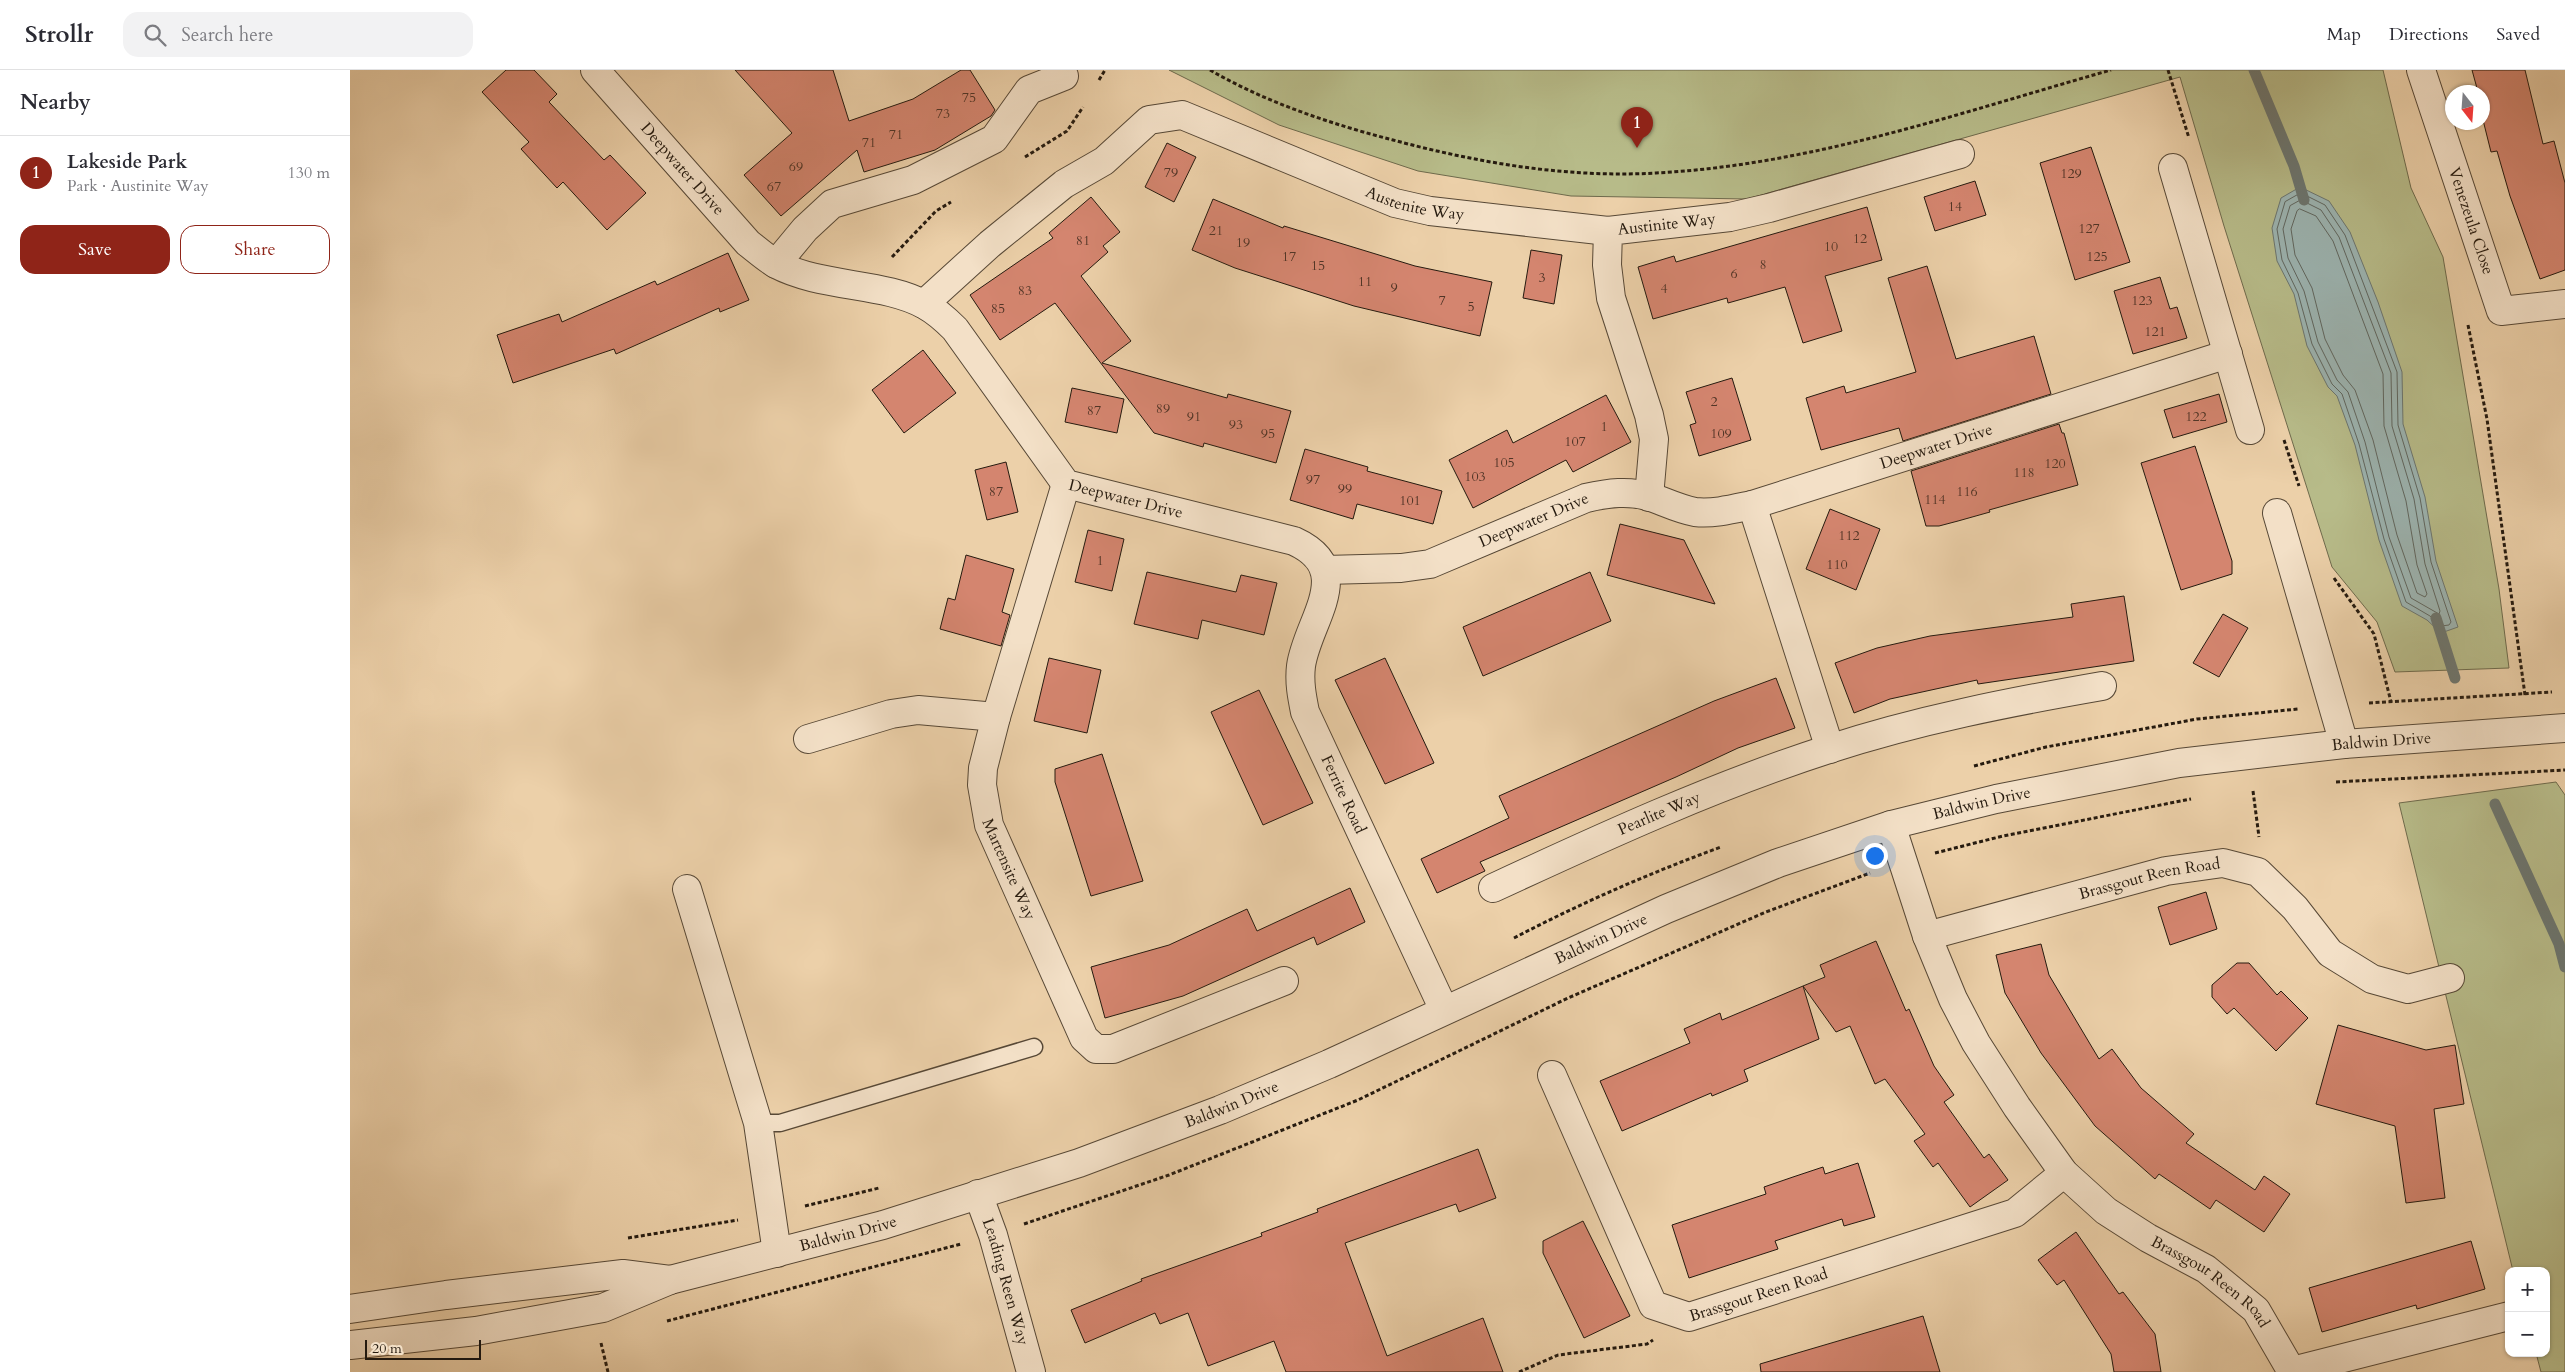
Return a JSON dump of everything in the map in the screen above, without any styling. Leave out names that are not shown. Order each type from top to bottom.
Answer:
[{"type":"street","name":"Deepwater Drive","points":[[595,70],[748,243],[776,264],[834,283],[901,296],[924,304],[955,329],[1066,484],[1294,541],[1308,547],[1317,556],[1325,570],[1416,567],[1430,564],[1586,498],[1620,492],[1649,497],[1695,512],[1721,512],[1752,505],[2228,354]]},
{"type":"street","name":"Venezeula Close","points":[[2421,70],[2502,311],[2565,304]]},
{"type":"street","points":[[776,264],[805,229],[832,204],[913,180],[994,139],[1029,90],[1064,76]]},
{"type":"street","name":"Austenite Way","points":[[924,304],[990,244],[1056,190],[1104,161],[1149,120],[1182,115],[1396,203],[1430,211],[1608,231]]},
{"type":"street","name":"Austinite Way","points":[[1649,497],[1654,439],[1649,414],[1611,298],[1607,265],[1608,231],[1730,217],[1770,208],[1960,154]]},
{"type":"street","points":[[2173,168],[2250,430]]},
{"type":"street","name":"Martensite Way","points":[[1066,484],[996,717],[983,768],[983,795],[989,825],[1084,1038],[1096,1049],[1112,1049],[1284,981]]},
{"type":"street","points":[[1752,505],[1830,749]]},
{"type":"street","points":[[2277,513],[2344,744]]},
{"type":"street","name":"Ferrite Road","points":[[1325,570],[1326,586],[1324,598],[1301,665],[1301,689],[1305,712],[1444,1010]]},
{"type":"street","name":"Pearlite Way","points":[[1493,888],[1615,832],[1739,781],[1830,749],[2012,702],[2102,686]]},
{"type":"street","points":[[808,740],[891,714],[918,710],[996,717]]},
{"type":"street","name":"Baldwin Drive","points":[[670,1280],[884,1225],[1079,1163],[1220,1110],[1329,1064],[1444,1010],[1692,899],[1778,863],[1891,825],[1996,799],[2179,763],[2344,744],[2565,728]]},
{"type":"street","name":"Brassgout Reen Road","points":[[1891,825],[1927,936],[1953,999],[1976,1043],[2017,1107],[2064,1173],[2106,1211],[2148,1238],[2206,1269],[2256,1310],[2292,1371],[2505,1317]]},
{"type":"street","name":"Brassgout Reen Road","points":[[1927,936],[2166,871],[2223,863],[2258,872],[2295,908],[2330,953],[2372,978],[2408,989],[2450,978]]},
{"type":"street","points":[[686,889],[758,1122],[777,1253]]},
{"type":"street","name":"Brassgout Reen Road","points":[[1552,1075],[1653,1305],[1689,1317],[2015,1213],[2064,1173]]},
{"type":"street","name":"Leading Reen Way","points":[[978,1194],[993,1235],[1031,1372]]},
{"type":"street","points":[[350,1309],[446,1294],[622,1274],[670,1280]]},
{"type":"street","points":[[350,1344],[476,1331],[603,1308],[670,1280]]},
{"type":"lane","points":[[758,1122],[780,1123],[1034,1047]]},
{"type":"path","points":[[1210,70],[1283,104],[1358,131],[1490,164],[1551,171],[1655,173],[1731,166],[1841,145],[2111,70]]},
{"type":"path","points":[[2466,316],[2487,419],[2529,730]]},
{"type":"path","points":[[2524,694],[2557,691]]},
{"type":"path","points":[[2331,782],[2565,770]]},
{"type":"path","points":[[2243,792],[2263,790]]},
{"type":"path","points":[[2253,791],[2260,848],[2258,872]]},
{"type":"path","points":[[665,1322],[993,1235],[1169,1175],[1358,1100],[1568,998],[1766,912],[1903,861],[2003,836],[2194,798]]},
{"type":"path","points":[[1520,1372],[1558,1355],[1647,1344],[1689,1317]]},
{"type":"path","points":[[599,1335],[608,1372]]},
{"type":"green space","points":[[1169,70],[2383,70],[2411,188],[2443,257],[2499,589],[2509,668],[2395,672],[2377,622],[2332,567],[2224,226],[2180,77],[1747,199],[1571,196],[1418,171],[1279,125]]},
{"type":"green space","points":[[2556,782],[2565,795],[2565,1372],[2541,1372],[2537,1357],[2550,1357],[2550,1267],[2512,1267],[2399,803]]},
{"type":"water","points":[[2300,187],[2329,201],[2350,232],[2378,302],[2402,372],[2403,424],[2425,497],[2436,561],[2458,627],[2441,633],[2427,620],[2402,606],[2379,540],[2355,445],[2337,396],[2328,387],[2307,346],[2294,294],[2277,261],[2272,228],[2281,198]]},
{"type":"building","points":[[506,70],[534,70],[557,94],[549,102],[604,160],[610,155],[646,193],[607,230],[563,182],[557,188],[521,149],[529,142],[482,92]]},
{"type":"building","points":[[735,70],[833,70],[849,121],[913,99],[961,70],[970,70],[995,110],[991,116],[935,150],[864,172],[857,150],[781,216],[744,175],[792,133]]},
{"type":"building","points":[[2472,70],[2525,70],[2543,144],[2554,141],[2565,183],[2565,270],[2540,279],[2510,196],[2497,151],[2491,152],[2486,130],[2490,130],[2490,85],[2476,85]]},
{"type":"building","points":[[1167,143],[1196,157],[1174,202],[1145,187]]},
{"type":"building","points":[[2091,147],[2130,262],[2075,280],[2040,163]]},
{"type":"building","points":[[1975,181],[1986,215],[1935,231],[1924,197]]},
{"type":"building","points":[[1091,197],[1120,232],[1103,246],[1108,252],[1081,276],[1131,341],[1102,363],[1227,398],[1228,394],[1291,411],[1276,463],[1204,443],[1203,447],[1154,433],[1055,303],[1000,340],[970,295],[1053,238],[1049,233]]},
{"type":"building","points":[[1213,199],[1283,228],[1284,226],[1415,266],[1492,282],[1480,336],[1354,306],[1235,268],[1192,250]]},
{"type":"building","points":[[1867,207],[1882,260],[1825,276],[1842,331],[1803,343],[1785,287],[1728,303],[1727,298],[1653,319],[1638,267],[1674,256],[1676,262]]},
{"type":"building","points":[[1531,250],[1562,255],[1554,304],[1523,298]]},
{"type":"building","points":[[728,253],[749,300],[720,312],[719,308],[616,354],[614,349],[513,383],[497,335],[559,314],[562,322],[655,281],[657,285]]},
{"type":"building","points":[[1927,266],[1956,359],[2034,336],[2051,394],[1903,441],[1899,428],[1821,450],[1806,398],[1844,386],[1846,393],[1916,372],[1888,278]]},
{"type":"building","points":[[2160,277],[2170,309],[2177,307],[2187,338],[2133,354],[2114,291]]},
{"type":"building","points":[[923,350],[956,393],[904,433],[872,390]]},
{"type":"building","points":[[1732,378],[1751,440],[1699,456],[1690,425],[1696,423],[1686,392]]},
{"type":"building","points":[[1072,388],[1124,399],[1117,433],[1065,422]]},
{"type":"building","points":[[2219,394],[2227,422],[2173,438],[2164,410]]},
{"type":"building","points":[[1606,395],[1631,442],[1573,472],[1566,460],[1473,508],[1449,460],[1507,430],[1513,443]]},
{"type":"building","points":[[2059,424],[2062,433],[2064,433],[2078,485],[1989,510],[1990,512],[1958,521],[1939,526],[1926,526],[1911,471]]},
{"type":"building","points":[[2195,446],[2232,561],[2232,574],[2181,590],[2141,463]]},
{"type":"building","points":[[1305,449],[1368,467],[1367,471],[1442,491],[1433,524],[1357,504],[1353,519],[1290,500]]},
{"type":"building","points":[[1006,462],[1018,512],[987,520],[975,470]]},
{"type":"building","points":[[1830,509],[1880,529],[1856,590],[1806,569]]},
{"type":"building","points":[[1620,524],[1684,540],[1715,604],[1607,575]]},
{"type":"building","points":[[1088,530],[1124,539],[1112,591],[1075,582]]},
{"type":"building","points":[[966,555],[1014,569],[1002,612],[1010,615],[1001,646],[940,629],[948,598],[955,600]]},
{"type":"building","points":[[1147,572],[1236,592],[1241,575],[1277,583],[1264,635],[1202,620],[1198,639],[1134,624]]},
{"type":"building","points":[[1590,572],[1611,621],[1483,676],[1463,627]]},
{"type":"building","points":[[2124,596],[2134,661],[1978,684],[1977,680],[1890,699],[1854,713],[1835,663],[1877,648],[1930,636],[2073,617],[2071,604]]},
{"type":"building","points":[[2223,614],[2248,628],[2219,677],[2193,663]]},
{"type":"building","points":[[1049,658],[1101,670],[1087,733],[1034,721]]},
{"type":"building","points":[[1385,658],[1434,763],[1385,784],[1335,680]]},
{"type":"building","points":[[1776,678],[1795,728],[1738,748],[1480,862],[1485,871],[1437,893],[1421,859],[1509,818],[1499,796],[1714,701]]},
{"type":"building","points":[[1259,690],[1313,803],[1263,825],[1211,712]]},
{"type":"building","points":[[1102,754],[1143,881],[1091,896],[1055,782],[1055,769]]},
{"type":"building","points":[[1350,888],[1365,922],[1317,945],[1314,937],[1183,996],[1105,1018],[1091,967],[1169,945],[1247,909],[1257,931]]},
{"type":"building","points":[[2206,892],[2217,929],[2170,945],[2158,907]]},
{"type":"building","points":[[1876,941],[1906,1011],[1909,1009],[1934,1066],[1954,1095],[1944,1102],[1984,1158],[1989,1154],[2008,1180],[1970,1207],[1938,1163],[1933,1167],[1914,1141],[1925,1134],[1885,1079],[1875,1084],[1850,1026],[1836,1032],[1803,986],[1825,977],[1820,965]]},
{"type":"building","points":[[2041,944],[2049,975],[2099,1059],[2112,1049],[2141,1088],[2194,1134],[2186,1143],[2255,1190],[2264,1176],[2290,1194],[2264,1232],[2216,1200],[2210,1209],[2159,1174],[2155,1179],[2095,1126],[2041,1053],[2005,993],[1996,955]]},
{"type":"building","points":[[2237,963],[2249,963],[2277,995],[2281,991],[2308,1018],[2276,1051],[2234,1008],[2227,1014],[2212,997],[2212,985]]},
{"type":"building","points":[[1803,986],[1819,1039],[1744,1070],[1748,1081],[1712,1096],[1711,1093],[1622,1131],[1600,1081],[1690,1043],[1684,1029],[1720,1013],[1722,1020]]},
{"type":"building","points":[[2338,1025],[2426,1050],[2455,1045],[2464,1104],[2434,1109],[2445,1198],[2406,1203],[2395,1126],[2316,1104]]},
{"type":"building","points":[[1478,1149],[1496,1198],[1459,1212],[1456,1204],[1345,1243],[1387,1356],[1483,1318],[1503,1372],[1286,1372],[1274,1341],[1208,1366],[1188,1313],[1160,1324],[1155,1313],[1085,1343],[1071,1310],[1142,1281],[1141,1279],[1262,1236],[1261,1233],[1318,1212],[1317,1209]]},
{"type":"building","points":[[1858,1163],[1875,1217],[1844,1226],[1842,1219],[1775,1241],[1778,1249],[1689,1278],[1672,1225],[1766,1194],[1764,1187],[1823,1167],[1825,1174]]},
{"type":"building","points":[[1583,1221],[1630,1316],[1584,1338],[1543,1253],[1543,1241]]},
{"type":"building","points":[[2076,1232],[2119,1294],[2123,1292],[2155,1334],[2161,1372],[2114,1372],[2111,1354],[2064,1280],[2057,1285],[2038,1260]]},
{"type":"building","points":[[2471,1241],[2485,1289],[2417,1309],[2416,1305],[2322,1332],[2309,1288]]},
{"type":"building","points":[[1923,1316],[1940,1372],[1761,1372],[1760,1364]]},
{"type":"waterway","points":[[2254,70],[2294,166],[2304,200]]},
{"type":"waterway","points":[[2436,618],[2455,678]]},
{"type":"waterway","points":[[2495,804],[2559,944],[2565,967]]},
{"type":"place","name":"Lakeside Park","points":[[1637,148]]}]
